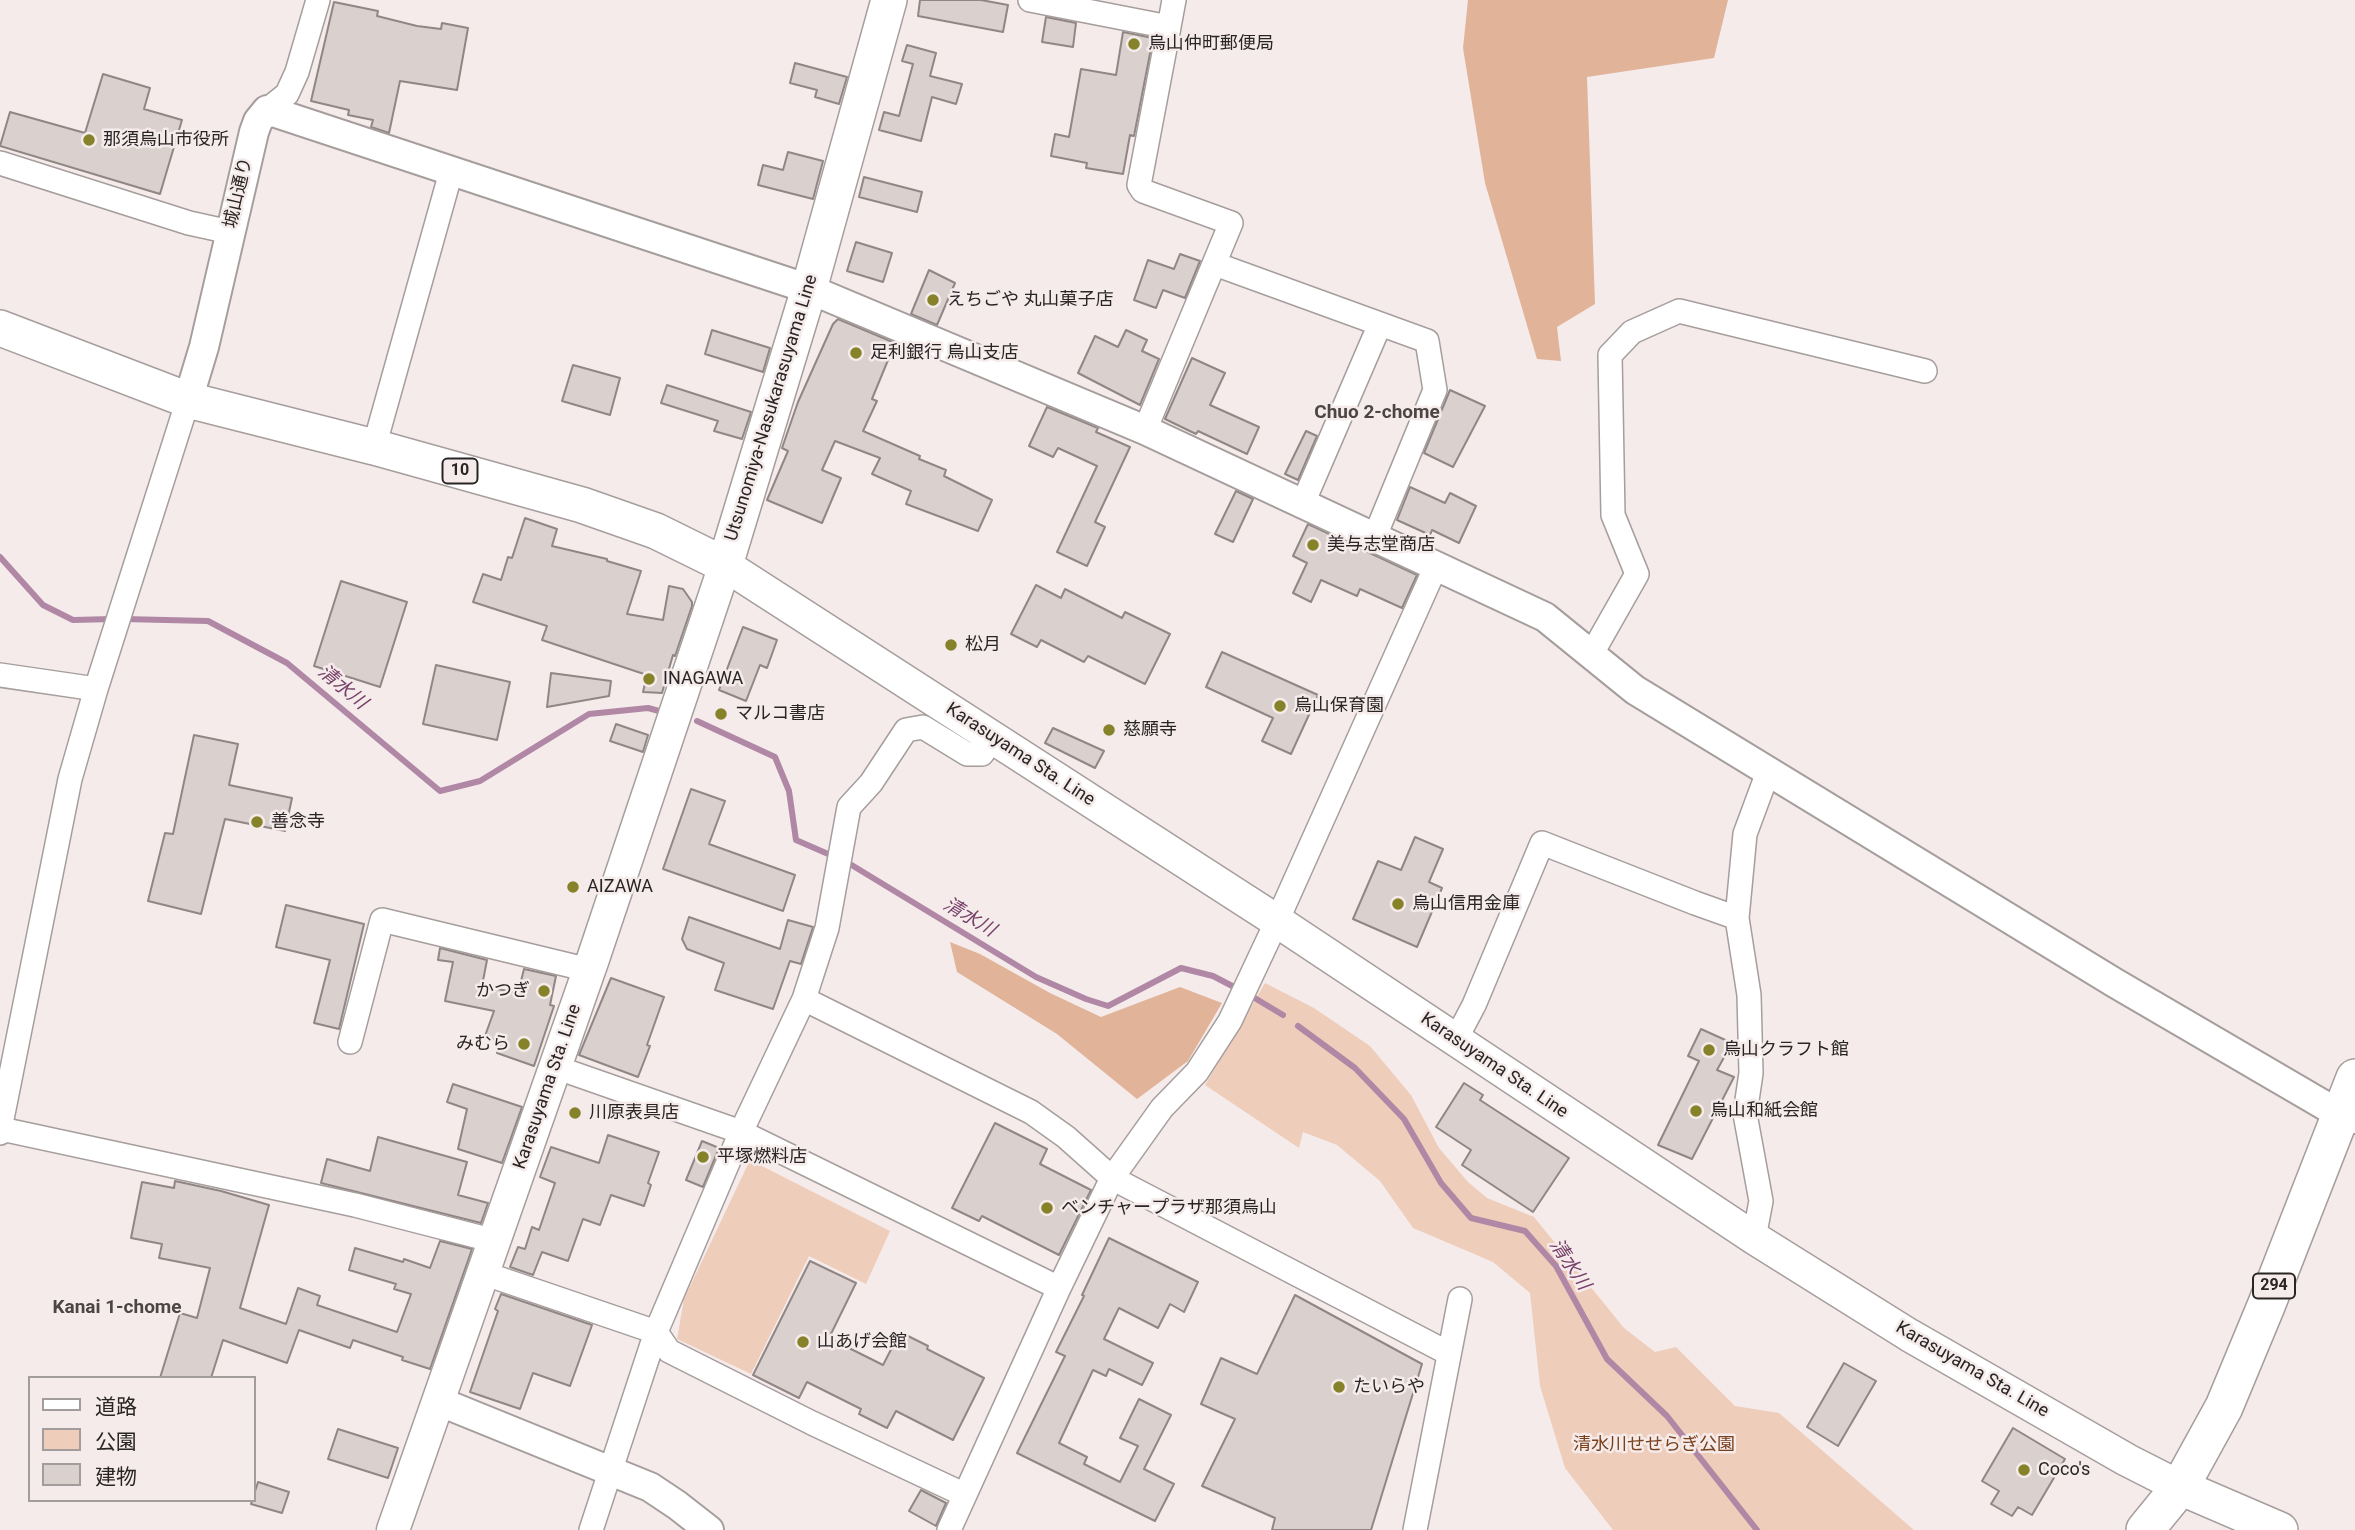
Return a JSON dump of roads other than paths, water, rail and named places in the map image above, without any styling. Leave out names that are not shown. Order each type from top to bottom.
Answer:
[{"type":"highway","name":"294","points":[[2144,1530],[2180,1487],[2219,1417],[2348,1117],[2355,1078]]},
{"type":"main road","name":"Utsunomiya-Nasukarasuyama Line","points":[[0,328],[188,400],[374,447],[582,505],[656,531],[725,565],[809,289],[889,0]]},
{"type":"main road","name":"Karasuyama Sta. Line","points":[[393,1530],[589,970],[725,565],[1277,921],[1754,1238],[1909,1335],[2127,1460],[2180,1487]]},
{"type":"main road","points":[[2180,1487],[2280,1530]]},
{"type":"street","name":"城山通り","points":[[188,400],[207,334],[254,132],[258,121],[267,110],[287,94],[297,72],[318,0]]},
{"type":"street","points":[[1030,0],[1169,27]]},
{"type":"street","points":[[1146,430],[1231,223],[1143,191],[1139,185],[1174,0]]},
{"type":"street","points":[[267,110],[809,289],[1146,430],[1437,564],[1545,617],[1635,690],[2115,983],[2348,1117]]},
{"type":"street","points":[[0,163],[190,223],[230,232]]},
{"type":"street","points":[[374,447],[451,172]]},
{"type":"street","points":[[1215,264],[1427,341],[1435,390],[1375,536]]},
{"type":"street","points":[[1591,655],[1637,574],[1613,515],[1610,355],[1632,332],[1679,311],[1925,371]]},
{"type":"street","points":[[1303,503],[1380,324]]},
{"type":"street","points":[[188,400],[70,779],[0,1131],[355,1205],[495,1241]]},
{"type":"street","points":[[949,1530],[1112,1178],[1162,1108],[1197,1072],[1226,1028],[1277,921],[1437,564]]},
{"type":"street","points":[[0,675],[96,689]]},
{"type":"street","points":[[591,1530],[656,1332],[741,1132],[804,999],[827,928],[849,807],[871,783],[906,730],[923,727],[967,754],[982,754],[993,738]]},
{"type":"street","points":[[1754,1238],[1761,1201],[1745,1114],[1751,1073],[1749,1008],[1737,918],[1745,834],[1768,772]]},
{"type":"street","points":[[1455,1041],[1474,1006],[1542,843],[1737,918]]},
{"type":"street","points":[[350,1042],[382,920],[589,970]]},
{"type":"street","points":[[804,999],[1031,1112],[1066,1137],[1112,1178],[1448,1353]]},
{"type":"street","points":[[555,1067],[741,1132],[1059,1288]]},
{"type":"street","points":[[483,1273],[656,1332],[670,1350],[812,1423],[965,1495]]},
{"type":"street","points":[[1415,1530],[1460,1299]]},
{"type":"street","points":[[438,1401],[650,1487],[709,1530]]},
{"type":"waterway","name":"清水川","points":[[0,557],[43,605],[73,620],[113,619]]},
{"type":"waterway","name":"清水川","points":[[123,619],[208,621],[287,663],[440,791],[480,781],[589,714],[648,708],[659,711]]},
{"type":"waterway","name":"清水川","points":[[697,721],[775,757],[789,791],[796,840],[835,857]]},
{"type":"waterway","name":"清水川","points":[[845,861],[1036,977],[1086,999],[1108,1006],[1181,968],[1213,976],[1238,989]]},
{"type":"waterway","name":"清水川","points":[[1248,994],[1283,1015]]},
{"type":"waterway","name":"清水川","points":[[1298,1026],[1355,1068],[1404,1119],[1441,1183],[1471,1218],[1525,1231],[1556,1266],[1607,1359],[1667,1416],[1757,1530]]},
{"type":"place","name":"烏山仲町郵便局","points":[[1134,44]]},
{"type":"place","name":"那須烏山市役所","points":[[89,140]]},
{"type":"place","name":"えちごや 丸山菓子店","points":[[933,300]]},
{"type":"place","name":"足利銀行 烏山支店","points":[[856,353]]},
{"type":"place","name":"美与志堂商店","points":[[1313,545]]},
{"type":"place","name":"松月","points":[[951,645]]},
{"type":"place","name":"INAGAWA","points":[[649,679]]},
{"type":"place","name":"烏山保育園","points":[[1280,706]]},
{"type":"place","name":"マルコ書店","points":[[721,714]]},
{"type":"place","name":"慈願寺","points":[[1109,730]]},
{"type":"place","name":"善念寺","points":[[257,822]]},
{"type":"place","name":"AIZAWA","points":[[573,887]]},
{"type":"place","name":"烏山信用金庫","points":[[1398,904]]},
{"type":"place","name":"かつぎ","points":[[544,991]]},
{"type":"place","name":"みむら","points":[[524,1044]]},
{"type":"place","name":"烏山クラフト館","points":[[1709,1050]]},
{"type":"place","name":"烏山和紙会館","points":[[1696,1111]]},
{"type":"place","name":"川原表具店","points":[[575,1113]]},
{"type":"place","name":"平塚燃料店","points":[[703,1157]]},
{"type":"place","name":"ベンチャープラザ那須烏山","points":[[1047,1208]]},
{"type":"place","name":"山あげ会館","points":[[803,1342]]},
{"type":"place","name":"たいらや","points":[[1339,1387]]},
{"type":"place","name":"Coco's","points":[[2024,1470]]},
{"type":"district","name":"Chuo 2-chome","points":[[1377,413]]},
{"type":"district","name":"Kanai 1-chome","points":[[117,1308]]},
{"type":"park label","name":"清水川せせらぎ公園","points":[[1654,1445]]}]
